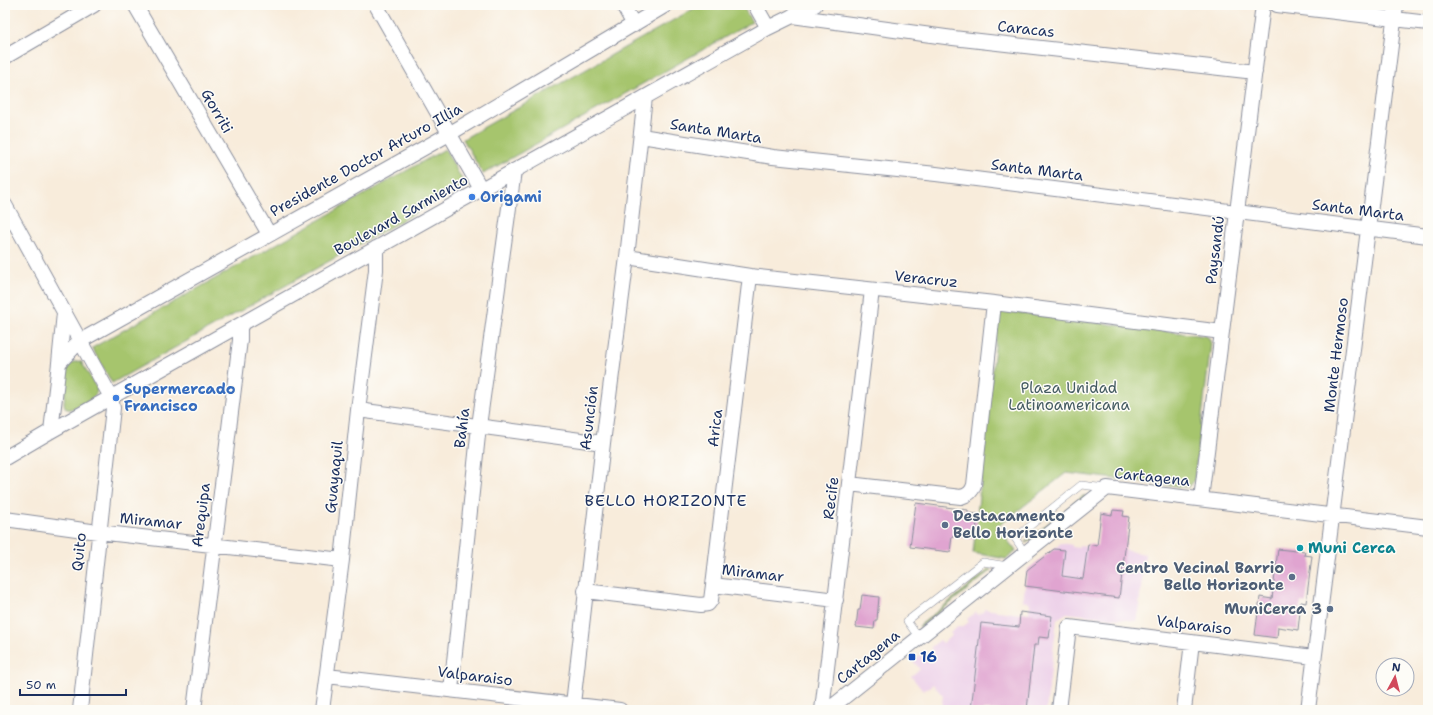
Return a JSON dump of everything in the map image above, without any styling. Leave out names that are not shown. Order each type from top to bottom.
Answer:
[{"type":"street","points":[[5,57],[94,5]]},
{"type":"street","name":"Gorriti","points":[[135,5],[270,234]]},
{"type":"street","points":[[376,5],[481,189]]},
{"type":"street","points":[[623,5],[634,25]]},
{"type":"street","name":"Presidente Doctor Arturo Illia","points":[[59,362],[80,341],[449,134],[666,5]]},
{"type":"street","points":[[755,5],[768,28]]},
{"type":"street","name":"Boulevard Sarmiento","points":[[5,458],[768,28],[814,5]]},
{"type":"street","name":"Paysandú","points":[[1201,499],[1263,5]]},
{"type":"street","points":[[1277,5],[1395,12],[1428,23]]},
{"type":"street","name":"Monte Hermoso","points":[[1308,710],[1395,12]]},
{"type":"street","name":"Caracas","points":[[792,16],[953,38],[1255,72]]},
{"type":"street","name":"Asunción","points":[[573,704],[603,443],[628,257],[645,97]]},
{"type":"street","name":"Santa Marta","points":[[642,136],[773,157],[943,175],[1428,236]]},
{"type":"street","name":"Bahía","points":[[451,690],[479,426],[514,171]]},
{"type":"street","points":[[5,205],[111,397]]},
{"type":"street","name":"Guayaquil","points":[[322,710],[342,560],[358,410],[376,270],[376,248]]},
{"type":"street","name":"Veracruz","points":[[628,257],[750,276],[994,303],[1222,332]]},
{"type":"street","name":"Arica","points":[[713,585],[750,276]]},
{"type":"street","name":"Recife","points":[[822,710],[872,290]]},
{"type":"street","points":[[850,484],[961,498],[972,491],[974,485],[994,303]]},
{"type":"street","points":[[51,431],[64,312]]},
{"type":"street","name":"Arequipa","points":[[194,710],[240,340],[240,325]]},
{"type":"street","name":"Quito","points":[[80,710],[98,532],[113,408],[111,397]]},
{"type":"street","points":[[358,410],[603,443]]},
{"type":"street","name":"Cartagena","points":[[828,710],[1107,488],[1428,527]]},
{"type":"street","name":"Miramar","points":[[5,519],[98,532],[342,560]]},
{"type":"street","name":"Miramar","points":[[585,591],[701,605],[708,604],[713,585],[836,600]]},
{"type":"street","name":"Valparaiso","points":[[1059,710],[1069,627],[1314,657]]},
{"type":"street","points":[[1184,710],[1192,642]]},
{"type":"street","name":"Valparaiso","points":[[327,676],[620,710]]},
{"type":"lane","points":[[919,638],[907,621],[983,562],[1009,566]]},
{"type":"shaded area","points":[[1061,543],[1079,548],[1079,545],[1087,546],[1088,544],[1145,554],[1137,621],[1067,613],[1057,619],[1046,710],[941,710],[943,696],[933,684],[923,691],[911,676],[920,669],[913,661],[922,654],[925,657],[933,650],[931,647],[940,640],[943,643],[952,635],[950,633],[959,626],[961,628],[969,622],[967,619],[976,612],[978,615],[984,611],[984,609],[1020,614],[1020,612],[1029,613],[1030,603],[1023,601],[1027,570],[1044,557],[1049,557],[1050,552]]},
{"type":"green space","points":[[700,5],[742,5],[752,22],[483,174],[463,139]]},
{"type":"green space","points":[[445,149],[465,185],[112,383],[92,348]]},
{"type":"green space","name":"Plaza Unidad Latinoamericana","points":[[1003,311],[1206,336],[1209,338],[1211,344],[1194,481],[1189,487],[1066,473],[997,527],[1016,551],[1006,559],[973,553],[998,319]]},
{"type":"green space","points":[[81,361],[97,389],[96,393],[87,402],[71,409],[67,409],[64,403],[67,369],[73,363]]},
{"type":"green space","points":[[1083,496],[1086,496],[1026,543],[1025,542]]},
{"type":"green space","points":[[990,569],[992,570],[920,627],[919,626]]},
{"type":"building","name":"Destacamento Bello Horizonte","points":[[916,503],[968,510],[968,513],[978,514],[975,539],[952,536],[950,552],[910,547]]},
{"type":"building","points":[[1113,510],[1124,511],[1123,516],[1129,517],[1119,598],[1025,586],[1027,570],[1054,549],[1065,550],[1062,576],[1083,579],[1088,544],[1097,546],[1101,513],[1112,515]]},
{"type":"building","name":"Centro Vecinal Barrio Bello Horizonte","points":[[1278,549],[1305,552],[1304,555],[1312,556],[1306,603],[1301,602],[1298,630],[1278,627],[1277,638],[1255,635],[1260,597],[1272,599]]},
{"type":"building","points":[[862,595],[879,597],[877,620],[875,620],[874,629],[856,627]]},
{"type":"building","points":[[1020,612],[1052,616],[1049,638],[1039,637],[1038,645],[1034,645],[1027,710],[971,710],[981,623],[1019,627]]},
{"type":"place","name":"Origami","points":[[472,197]]},
{"type":"place","name":"Supermercado Francisco","points":[[116,398]]},
{"type":"place","name":"Destacamento Bello Horizonte","points":[[945,525]]},
{"type":"place","name":"Muni Cerca","points":[[1300,548]]},
{"type":"place","name":"Centro Vecinal Barrio Bello Horizonte","points":[[1292,577]]},
{"type":"place","name":"MuniCerca 3","points":[[1330,609]]},
{"type":"place","name":"16","points":[[912,657]]},
{"type":"district","name":"BELLO HORIZONTE","points":[[666,500]]}]
